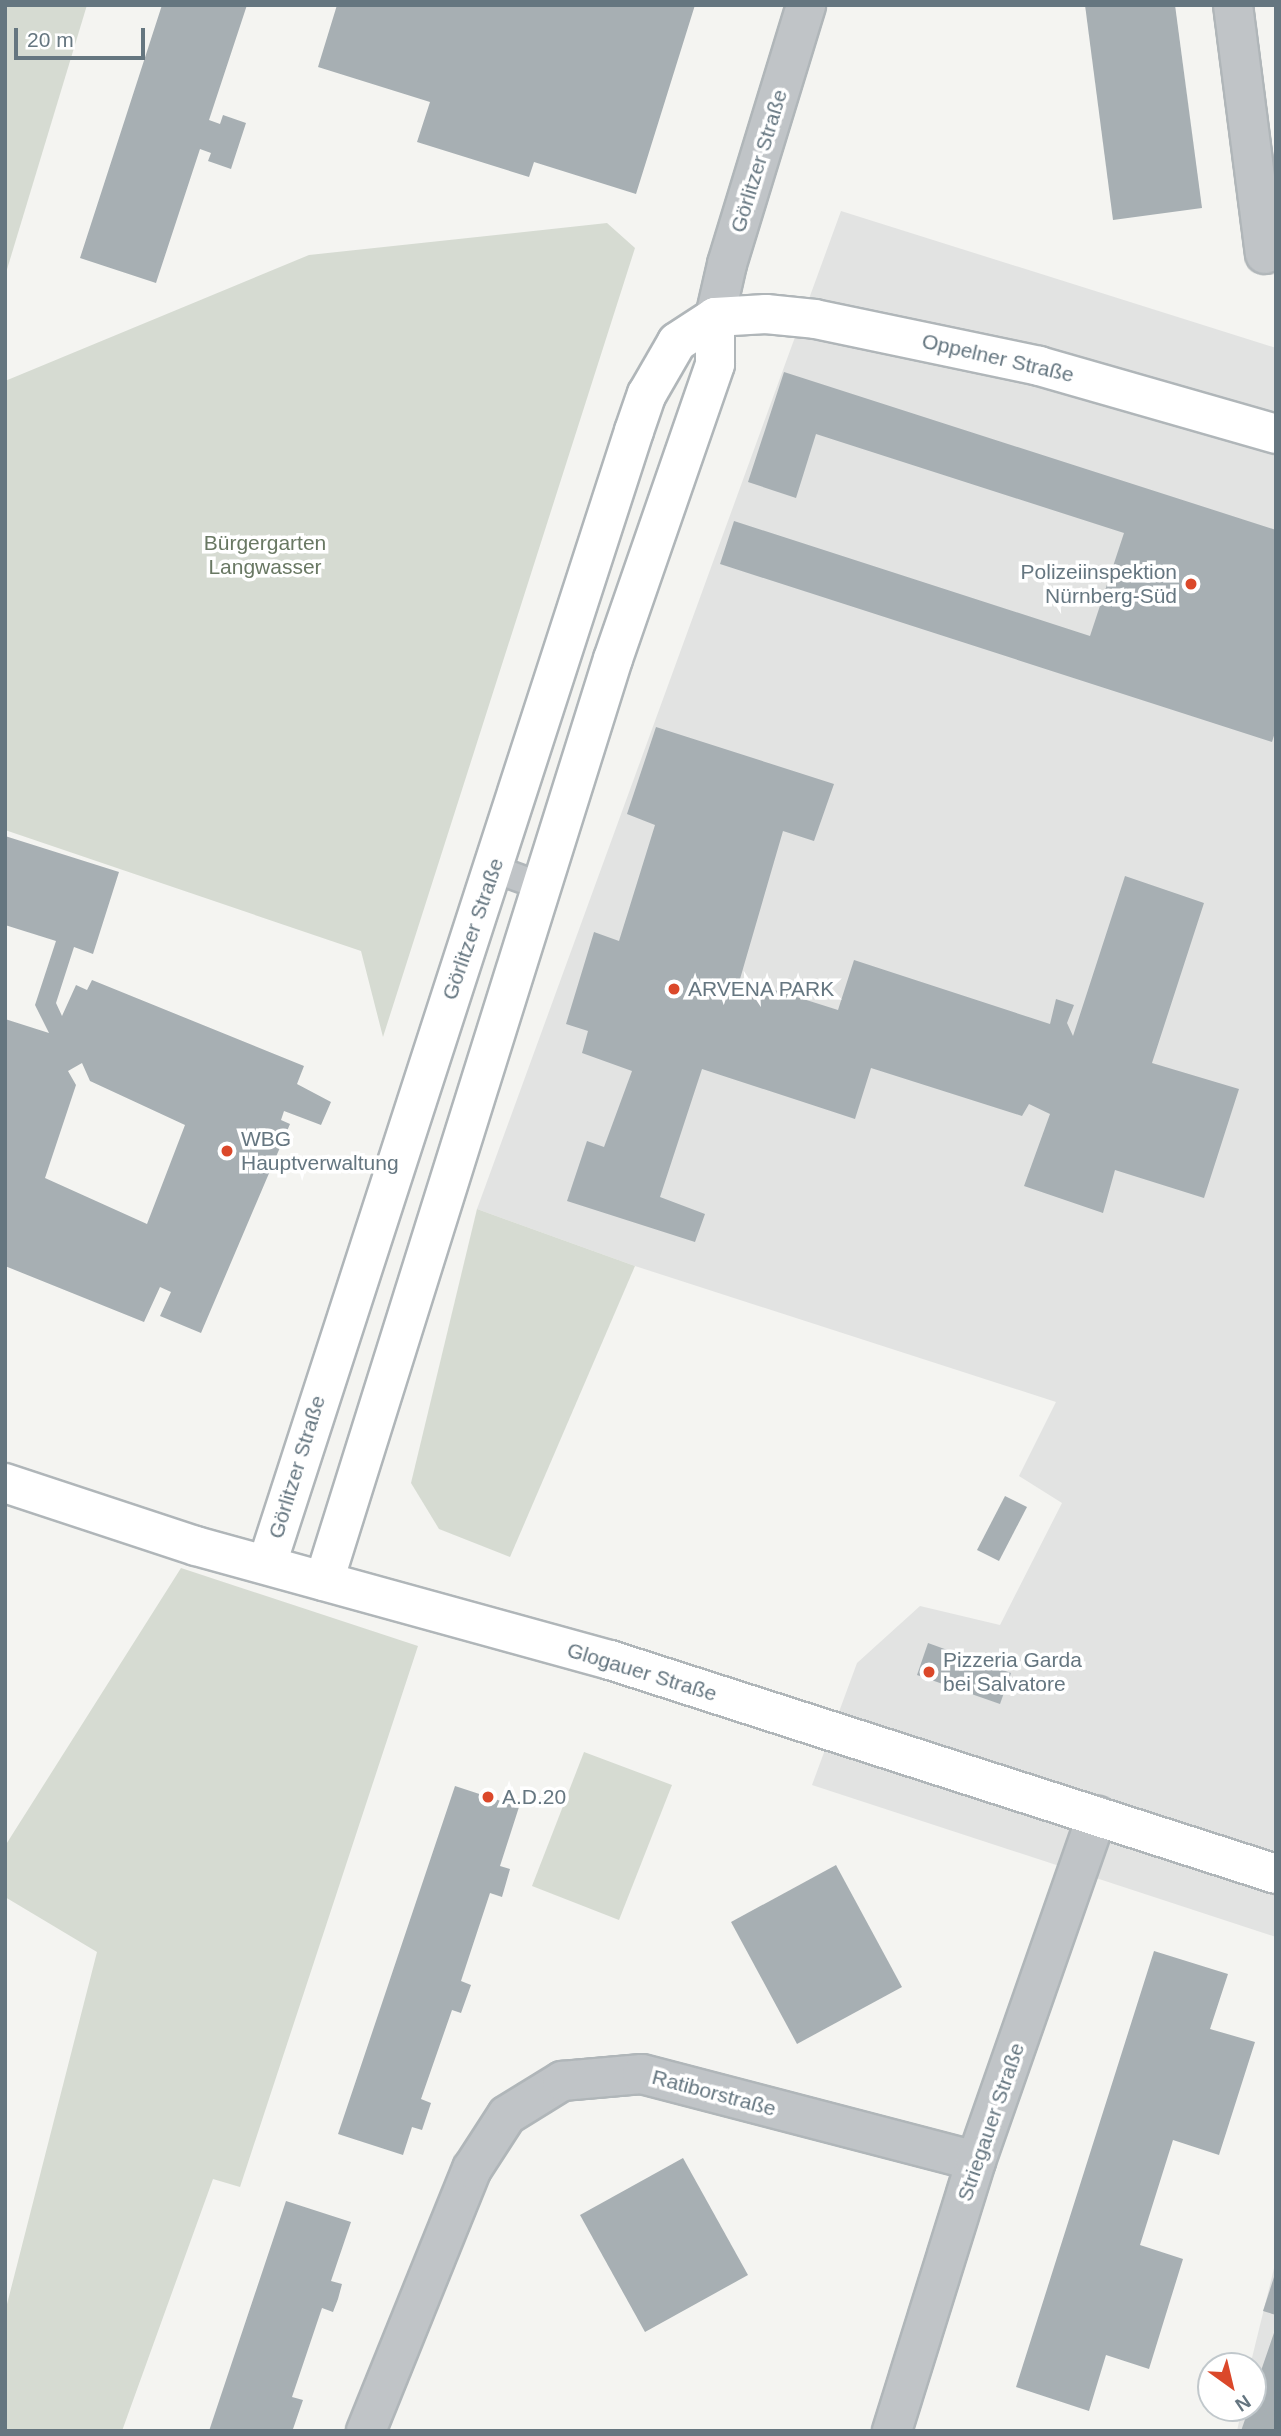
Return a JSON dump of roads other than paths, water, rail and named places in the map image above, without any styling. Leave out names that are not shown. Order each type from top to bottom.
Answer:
[{"type":"street","name":"Görlitzer Straße","points":[[324,1581],[541,886],[715,364],[715,317],[727,264],[806,5]]},
{"type":"street","points":[[1233,5],[1265,254]]},
{"type":"street","name":"Oppelner Straße","points":[[715,317],[766,314],[815,319],[950,346],[1108,383],[1276,434]]},
{"type":"street","name":"Görlitzer Straße","points":[[267,1564],[647,394],[677,342],[715,317]]},
{"type":"street","name":"Glogauer Straße","points":[[5,1483],[324,1581],[610,1660],[1276,1874]]},
{"type":"street","name":"Striegauer Straße","points":[[892,2431],[976,2161],[1097,1816]]},
{"type":"street","name":"Ratiborstraße","points":[[366,2431],[472,2169],[507,2115],[562,2081],[642,2074],[976,2161]]},
{"type":"lane","points":[[494,869],[541,886]]},
{"type":"place","name":"Polizeiinspektion Nürnberg-Süd","points":[[1191,584]]},
{"type":"place","name":"ARVENA PARK","points":[[674,989]]},
{"type":"place","name":"WBG Hauptverwaltung","points":[[227,1151]]},
{"type":"place","name":"Pizzeria Garda bei Salvatore","points":[[929,1672]]},
{"type":"place","name":"A.D.20","points":[[488,1797]]},
{"type":"park label","name":"Bürgergarten Langwasser","points":[[265,555]]}]
